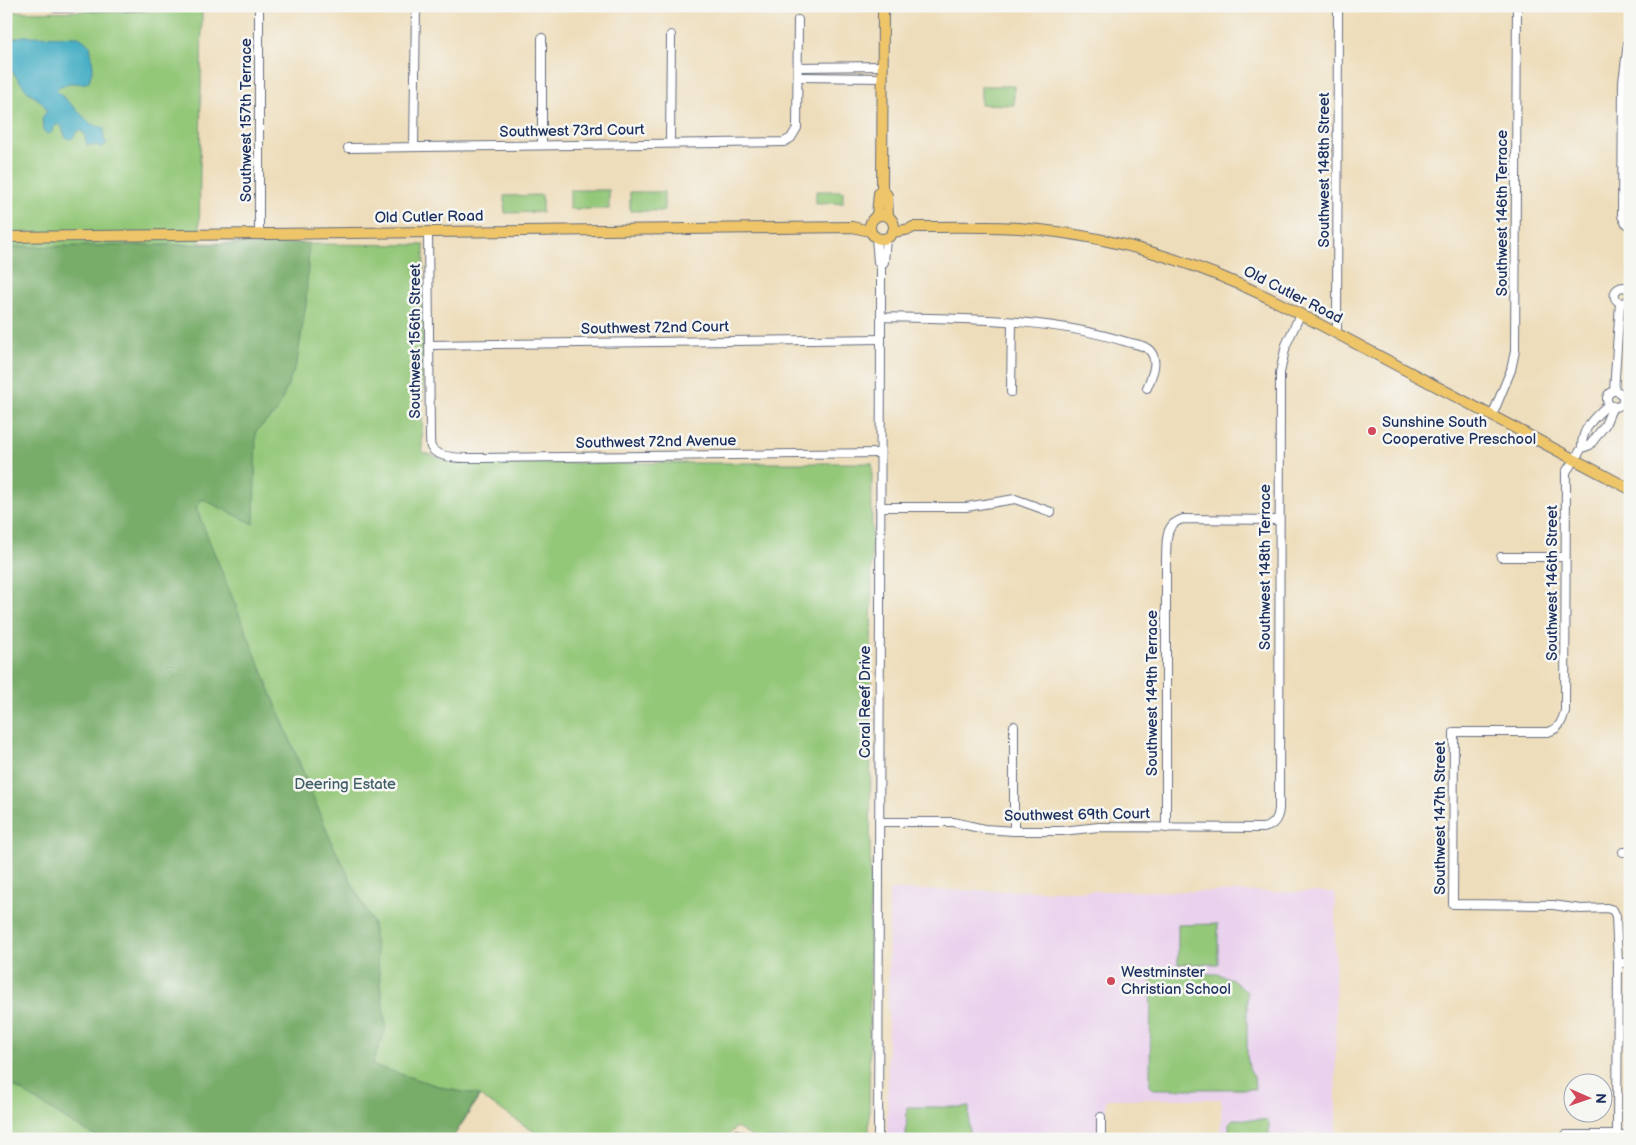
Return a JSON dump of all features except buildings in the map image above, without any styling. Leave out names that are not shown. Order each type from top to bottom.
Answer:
[{"type":"main road","points":[[882,189],[887,195],[890,218],[894,226],[879,229],[879,193],[882,189],[883,6]]},
{"type":"main road","name":"Old Cutler Road","points":[[879,229],[882,214],[910,223],[913,227]]},
{"type":"main road","name":"Old Cutler Road","points":[[6,237],[852,227],[879,229],[910,229],[913,227],[1018,228],[1070,234],[1112,242],[1200,267],[1248,288],[1630,489]]},
{"type":"street","points":[[54,7],[148,6]]},
{"type":"street","name":"Southwest 157th Terrace","points":[[259,234],[260,6]]},
{"type":"street","points":[[414,147],[416,6]]},
{"type":"street","name":"Southwest 148th Street","points":[[1337,334],[1338,6]]},
{"type":"street","name":"Southwest 146th Terrace","points":[[1492,416],[1511,370],[1515,351],[1517,6]]},
{"type":"street","points":[[798,20],[799,77],[883,78]]},
{"type":"street","points":[[1630,28],[1624,82],[1622,216],[1630,226]]},
{"type":"street","points":[[670,142],[671,35]]},
{"type":"street","points":[[542,38],[542,145]]},
{"type":"street","points":[[799,67],[883,66]]},
{"type":"street","name":"Southwest 73rd Court","points":[[348,148],[670,142],[781,142],[788,140],[794,135],[797,125],[799,77]]},
{"type":"street","name":"Coral Reef Drive","points":[[878,1139],[882,317],[882,266],[878,262],[879,229]]},
{"type":"street","name":"Southwest 156th Street","points":[[428,232],[430,435],[433,450]]},
{"type":"street","points":[[1614,391],[1620,303],[1614,297],[1616,290],[1620,287],[1629,290]]},
{"type":"street","points":[[1620,303],[1625,303],[1630,298]]},
{"type":"street","name":"Southwest 148th Terrace","points":[[1275,822],[1279,809],[1280,366],[1286,345],[1300,315]]},
{"type":"street","points":[[882,317],[943,317],[1012,322],[1070,328],[1119,339],[1146,348],[1153,355],[1155,366],[1147,388]]},
{"type":"street","points":[[1011,392],[1012,322]]},
{"type":"street","name":"Southwest 72nd Court","points":[[430,345],[881,339]]},
{"type":"street","points":[[1611,405],[1604,425],[1590,445],[1582,448],[1581,437],[1594,416],[1611,405],[1626,401],[1619,392],[1614,391]]},
{"type":"street","points":[[1611,405],[1607,400],[1608,395],[1614,391]]},
{"type":"street","name":"Southwest 146th Street","points":[[1454,732],[1548,732],[1560,726],[1564,711],[1566,472],[1582,448]]},
{"type":"street","name":"Southwest 72nd Avenue","points":[[433,450],[438,454],[474,458],[880,453]]},
{"type":"street","points":[[880,508],[968,507],[1015,500],[1051,512]]},
{"type":"street","name":"Southwest 149th Terrace","points":[[1166,828],[1166,558],[1168,530],[1171,525],[1178,521],[1189,519],[1279,520]]},
{"type":"street","points":[[1500,557],[1565,557]]},
{"type":"street","points":[[1014,726],[1014,831]]},
{"type":"street","name":"Southwest 147th Street","points":[[1454,732],[1453,904],[1553,905],[1581,909],[1607,908],[1613,910],[1616,916],[1618,963]]},
{"type":"street","name":"Southwest 69th Court","points":[[879,822],[954,822],[984,829],[1014,831],[1067,831],[1099,827],[1263,828],[1275,822]]},
{"type":"street","points":[[1617,1135],[1618,963],[1630,963]]},
{"type":"street","points":[[1101,1117],[1101,1139]]},
{"type":"street","points":[[1566,1137],[1630,1135]]},
{"type":"street","points":[[734,1137],[749,1139]]},
{"type":"shaded area","name":"Westminster Christian School","points":[[889,891],[1335,892],[1336,1139],[1221,1139],[1221,1099],[1106,1099],[1106,1139],[887,1139]]},
{"type":"green space","name":"Deering Estate","points":[[202,10],[199,243],[424,245],[422,452],[453,463],[872,463],[869,1139],[755,1139],[735,1127],[726,1139],[545,1139],[480,1096],[452,1139],[6,1139],[6,12]]},
{"type":"green space","points":[[981,86],[1014,86],[1014,105],[981,104]]},
{"type":"green space","points":[[570,190],[609,190],[609,209],[570,209]]},
{"type":"green space","points":[[816,191],[843,191],[843,203],[816,204]]},
{"type":"green space","points":[[630,192],[664,192],[664,211],[630,211]]},
{"type":"green space","points":[[542,195],[542,212],[505,213],[504,196]]},
{"type":"green space","points":[[309,243],[306,304],[297,362],[277,412],[256,431],[254,524],[202,499],[196,508],[332,843],[373,924],[386,1028],[372,1065],[448,1089],[479,1095],[452,1139],[101,1139],[70,1122],[6,1081],[6,247]]},
{"type":"green space","points":[[1218,924],[1218,964],[1178,964],[1178,925]]},
{"type":"green space","points":[[1151,972],[1218,974],[1231,979],[1247,992],[1247,1056],[1249,1068],[1254,1077],[1255,1089],[1154,1089],[1150,1085]]},
{"type":"green space","points":[[907,1107],[969,1107],[969,1139],[906,1139]]},
{"type":"green space","points":[[1233,1119],[1266,1120],[1269,1123],[1269,1139],[1229,1139],[1229,1123]]},
{"type":"water","points":[[23,36],[79,37],[90,45],[93,67],[89,81],[70,83],[60,86],[56,90],[91,124],[104,128],[104,140],[107,143],[101,148],[98,145],[87,145],[84,133],[81,131],[77,131],[73,138],[69,139],[66,138],[62,127],[58,124],[51,133],[47,134],[43,130],[42,118],[47,111],[42,102],[27,91],[6,62],[6,39]]},
{"type":"place","name":"Sunshine South Cooperative Preschool","points":[[1372,431]]},
{"type":"place","name":"Westminster Christian School","points":[[1111,981]]}]
